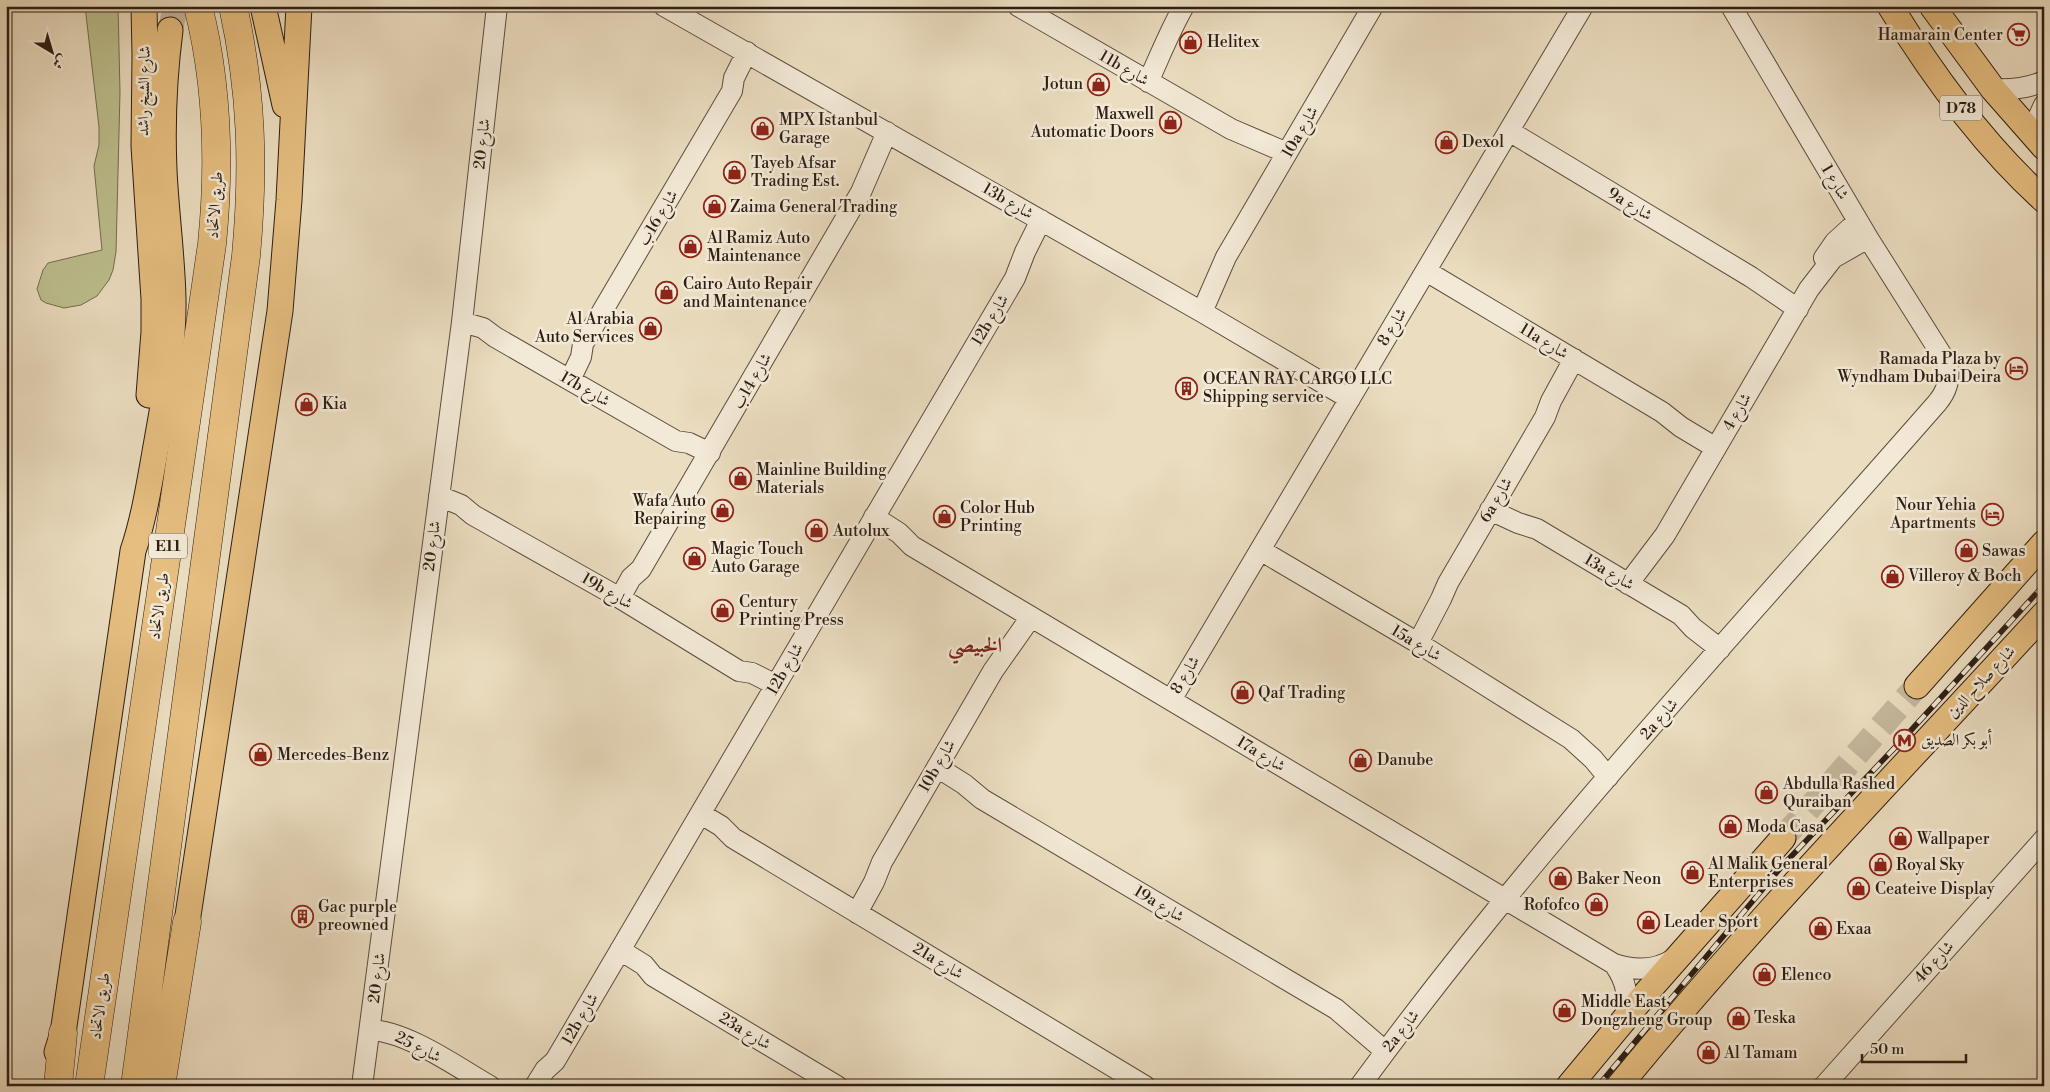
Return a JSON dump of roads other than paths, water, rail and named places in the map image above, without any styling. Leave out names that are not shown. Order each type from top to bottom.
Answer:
[{"type":"highway","name":"طريق الاتحاد","points":[[89,1086],[212,244],[217,180],[215,107],[209,61],[198,6]]},
{"type":"highway","name":"طريق الاتحاد","points":[[134,1086],[248,238],[252,152],[242,45],[233,6]]},
{"type":"highway","points":[[161,1086],[187,922]]},
{"type":"highway","points":[[58,1086],[62,1033]]},
{"type":"main road","name":"شارع الشيخ راشد","points":[[133,551],[132,509],[149,402],[154,332],[154,299],[145,176],[143,116],[146,55],[144,6]]},
{"type":"main road","points":[[263,6],[282,88],[292,152]]},
{"type":"main road","points":[[187,922],[280,311],[292,152],[299,6]]},
{"type":"main road","name":"D78","points":[[1890,6],[1932,68],[1975,126],[2010,166],[2044,200]]},
{"type":"main road","name":"D78","points":[[1932,6],[1993,89],[2038,141]]},
{"type":"main road","name":"طريق الاتحاد","points":[[49,1086],[62,1033],[133,551],[148,500],[167,381],[172,331],[172,276],[164,170],[163,126],[164,80],[170,30]]},
{"type":"main road","points":[[1917,686],[2044,543]]},
{"type":"main road","name":"شارع صلاح الدين","points":[[1620,1086],[1707,981],[2044,614]]},
{"type":"main road","points":[[1569,1086],[1783,838]]},
{"type":"street","name":"شارع 20","points":[[362,1086],[461,329],[497,6]]},
{"type":"street","name":"13b شارع","points":[[664,6],[1196,308],[1350,399]]},
{"type":"street","name":"11b شارع","points":[[1018,6],[1231,129],[1247,144],[1283,160]]},
{"type":"street","points":[[1142,78],[1158,41],[1173,25],[1184,6]]},
{"type":"street","name":"10a شارع","points":[[1196,308],[1212,274],[1226,257],[1373,6]]},
{"type":"street","name":"شارع 8","points":[[1171,700],[1583,6]]},
{"type":"street","name":"شارع 1","points":[[1731,6],[1868,238],[1943,356]]},
{"type":"street","name":"شارع 16ب","points":[[564,377],[581,357],[583,344],[732,91],[734,78],[752,55]]},
{"type":"street","points":[[1993,89],[2010,90],[2026,88],[2044,81]]},
{"type":"street","points":[[2038,141],[2037,120],[2044,105]]},
{"type":"street","name":"9a شارع","points":[[1509,131],[1751,277],[1768,282],[1803,299]]},
{"type":"street","name":"شارع 14ب","points":[[625,601],[640,582],[641,569],[894,136]]},
{"type":"street","name":"شارع 4","points":[[1634,587],[1657,560],[1665,535],[1803,299],[1818,267],[1829,250],[1858,221]]},
{"type":"street","name":"12b شارع","points":[[535,1086],[545,1070],[555,1061],[1015,278],[1034,256],[1047,223]]},
{"type":"street","name":"شارع 4","points":[[1803,299],[1834,258],[1868,238]]},
{"type":"street","name":"11a شارع","points":[[1426,271],[1662,412],[1679,418],[1719,443]]},
{"type":"street","name":"17b شارع","points":[[461,329],[483,328],[495,337],[676,441],[689,443],[707,458]]},
{"type":"street","name":"2a شارع","points":[[1360,1086],[1389,1046],[1505,899],[1613,771],[1944,395],[1950,375],[1948,365],[1943,356]]},
{"type":"street","name":"6a شارع","points":[[1412,640],[1432,601],[1448,583],[1579,362]]},
{"type":"street","name":"19b شارع","points":[[438,504],[461,505],[473,515],[625,601],[739,670],[747,682],[773,691]]},
{"type":"street","name":"13a شارع","points":[[1494,504],[1518,523],[1538,529],[1681,615],[1725,644]]},
{"type":"street","name":"17a شارع","points":[[871,522],[894,542],[908,544],[1614,964],[1627,968],[1649,968],[1669,962],[1681,954]]},
{"type":"street","name":"15a شارع","points":[[1260,550],[1412,640],[1571,739],[1594,748],[1613,771]]},
{"type":"street","name":"10b شارع","points":[[852,910],[868,878],[882,862],[993,671],[1002,646],[1026,614]]},
{"type":"street","name":"19a شارع","points":[[934,772],[964,784],[982,800],[1336,1009],[1389,1046]]},
{"type":"street","name":"21a شارع","points":[[698,819],[716,835],[730,837],[1145,1086]]},
{"type":"street","name":"شارع 46","points":[[1824,1086],[2040,851]]},
{"type":"street","name":"23a شارع","points":[[617,956],[639,973],[653,976],[837,1086]]},
{"type":"street","name":"17a شارع","points":[[1614,964],[1626,984],[1628,1009],[1624,1020]]},
{"type":"street","name":"شارع 25","points":[[370,1030],[388,1031],[405,1037],[490,1086]]},
{"type":"street","name":"12b شارع","points":[[548,1086],[554,1075],[555,1061]]},
{"type":"tunnel","points":[[170,30],[176,6]]},
{"type":"tunnel","points":[[1783,838],[1917,686]]},
{"type":"railway","points":[[1598,1086],[1783,865],[1903,739],[2044,585]]},
{"type":"place","name":"Hamarain Center","points":[[2019,35]]},
{"type":"place","name":"Helitex","points":[[1191,42]]},
{"type":"place","name":"Jotun","points":[[1099,84]]},
{"type":"place","name":"Maxwell Automatic Doors","points":[[1170,123]]},
{"type":"place","name":"MPX Istanbul Garage","points":[[763,129]]},
{"type":"place","name":"Dexol","points":[[1446,142]]},
{"type":"place","name":"Tayeb Afsar Trading Est.","points":[[735,172]]},
{"type":"place","name":"Zaima General Trading","points":[[714,207]]},
{"type":"place","name":"Al Ramiz Auto Maintenance","points":[[691,247]]},
{"type":"place","name":"Cairo Auto Repair and Maintenance","points":[[667,293]]},
{"type":"place","name":"Al Arabia Auto Services","points":[[650,328]]},
{"type":"place","name":"Ramada Plaza by Wyndham Dubai Deira","points":[[2017,368]]},
{"type":"place","name":"OCEAN RAY CARGO LLC Shipping service","points":[[1187,388]]},
{"type":"place","name":"Kia","points":[[306,404]]},
{"type":"place","name":"Mainline Building Materials","points":[[740,479]]},
{"type":"place","name":"Wafa Auto Repairing","points":[[722,510]]},
{"type":"place","name":"Nour Yehia Apartments","points":[[1992,514]]},
{"type":"place","name":"Color Hub Printing","points":[[944,517]]},
{"type":"place","name":"Autolux","points":[[817,531]]},
{"type":"place","name":"Sawas","points":[[1966,551]]},
{"type":"place","name":"Magic Touch Auto Garage","points":[[695,558]]},
{"type":"place","name":"Villeroy & Boch","points":[[1892,576]]},
{"type":"place","name":"Century Printing Press","points":[[723,611]]},
{"type":"place","name":"Qaf Trading","points":[[1242,693]]},
{"type":"place","name":"أبو بكر الصديق","points":[[1905,740]]},
{"type":"place","name":"Mercedes-Benz","points":[[261,755]]},
{"type":"place","name":"Danube","points":[[1361,760]]},
{"type":"place","name":"Abdulla Rashed Quraiban","points":[[1767,793]]},
{"type":"place","name":"Moda Casa","points":[[1730,827]]},
{"type":"place","name":"Wallpaper","points":[[1901,839]]},
{"type":"place","name":"Royal Sky","points":[[1880,865]]},
{"type":"place","name":"Al Malik General Enterprises","points":[[1692,873]]},
{"type":"place","name":"Baker Neon","points":[[1561,879]]},
{"type":"place","name":"Ceateive Display","points":[[1859,889]]},
{"type":"place","name":"Rofofco","points":[[1596,905]]},
{"type":"place","name":"Gac purple preowned","points":[[302,916]]},
{"type":"place","name":"Leader Sport","points":[[1648,922]]},
{"type":"place","name":"Exaa","points":[[1820,929]]},
{"type":"place","name":"Elenco","points":[[1765,975]]},
{"type":"place","name":"Middle East Dongzheng Group","points":[[1565,1011]]},
{"type":"place","name":"Teska","points":[[1738,1018]]},
{"type":"place","name":"Al Tamam","points":[[1708,1053]]},
{"type":"district","name":"الخبيصي","points":[[975,646]]}]
